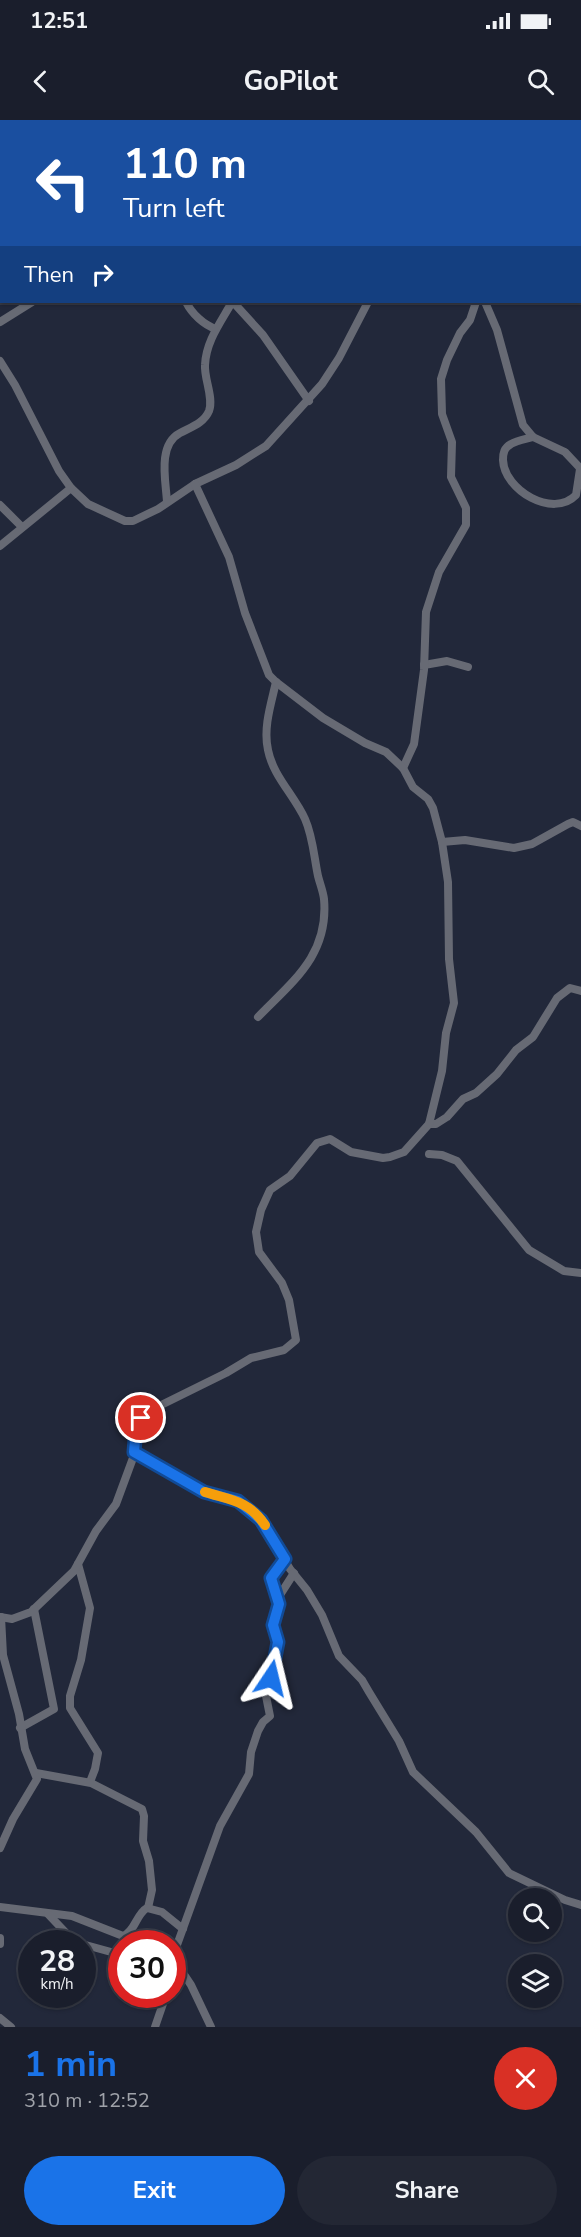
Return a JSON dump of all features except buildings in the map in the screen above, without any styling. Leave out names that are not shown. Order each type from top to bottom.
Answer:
[{"type":"street","points":[[0,322],[30,303]]},
{"type":"street","points":[[187,303],[201,320],[216,329]]},
{"type":"street","points":[[167,502],[165,461],[170,445],[177,434],[201,422],[210,410],[211,403],[205,375],[206,356],[216,329],[231,303]]},
{"type":"street","points":[[233,303],[263,334],[309,400]]},
{"type":"street","points":[[0,361],[15,385],[59,471],[71,488],[88,504],[125,521],[139,519],[195,484],[236,465],[266,446],[309,400],[339,358],[367,303]]},
{"type":"street","points":[[403,768],[414,744],[424,665],[426,612],[439,572],[463,533],[467,516],[464,501],[452,482],[452,442],[442,414],[441,379],[447,360],[460,333],[470,320],[476,303]]},
{"type":"street","points":[[485,303],[497,330],[523,424],[533,437],[565,452],[581,469],[576,495],[565,503],[552,504],[539,501],[520,491],[507,478],[503,467],[505,449],[510,444],[533,437]]},
{"type":"street","points":[[0,1848],[13,1819],[35,1784],[36,1773],[25,1749],[3,1655],[0,1617],[12,1619],[34,1610],[68,1578],[78,1564],[96,1531],[114,1508],[129,1472],[136,1428],[145,1413],[226,1373],[251,1358],[284,1350],[296,1340],[289,1300],[282,1283],[259,1252],[256,1242],[258,1221],[266,1197],[270,1190],[290,1176],[323,1140],[330,1139],[358,1154],[390,1157],[404,1152],[429,1124],[442,1071],[446,1033],[454,1003],[449,960],[448,882],[434,808],[413,787],[403,768],[386,752],[334,725],[269,675],[245,613],[224,545],[195,484]]},
{"type":"street","points":[[0,546],[71,488]]},
{"type":"street","points":[[0,505],[22,527]]},
{"type":"street","points":[[424,665],[447,661],[468,667]]},
{"type":"street","points":[[258,1017],[292,983],[314,955],[320,941],[323,917],[324,898],[310,832],[305,818],[275,769],[268,753],[267,726],[276,682]]},
{"type":"street","points":[[442,842],[465,840],[514,848],[532,844],[573,822],[581,826]]},
{"type":"street","points":[[429,1124],[436,1124],[447,1117],[463,1100],[476,1093],[497,1074],[516,1050],[533,1037],[557,998],[570,988],[581,991]]},
{"type":"street","points":[[429,1154],[450,1157],[457,1161],[529,1250],[564,1270],[581,1273]]},
{"type":"street","points":[[134,1452],[204,1492],[238,1501],[261,1520],[322,1615],[339,1656],[362,1680],[399,1741],[413,1772],[476,1832],[509,1873],[565,1900],[581,1905]]},
{"type":"street","points":[[0,1907],[72,1916],[117,1935],[126,1936],[141,1912],[148,1908],[162,1912],[183,1929],[220,1826],[249,1774],[251,1752],[258,1731],[270,1716],[266,1696],[278,1642],[273,1625],[278,1608],[278,1598],[271,1578],[285,1559]]},
{"type":"street","points":[[78,1564],[90,1608],[81,1660],[70,1696],[70,1708],[98,1753],[90,1782]]},
{"type":"street","points":[[278,1598],[294,1573]]},
{"type":"street","points":[[20,1728],[54,1709],[34,1610]]},
{"type":"street","points":[[36,1773],[90,1782],[144,1811],[143,1841],[149,1861],[152,1890],[148,1908]]},
{"type":"street","points":[[48,1914],[63,1930]]},
{"type":"street","points":[[0,1938],[0,1944]]},
{"type":"street","points":[[186,1980],[196,1993],[211,2027]]},
{"type":"street","points":[[155,2027],[162,2008]]},
{"type":"street","points":[[0,2018],[11,2027]]},
{"type":"slow traffic","points":[[205,1492],[238,1501],[252,1511],[265,1525]]},
{"type":"route","points":[[141,1418],[136,1428],[134,1452],[204,1492],[238,1501],[261,1520],[285,1559],[271,1578],[279,1604],[273,1625],[278,1642],[271,1678]]}]
